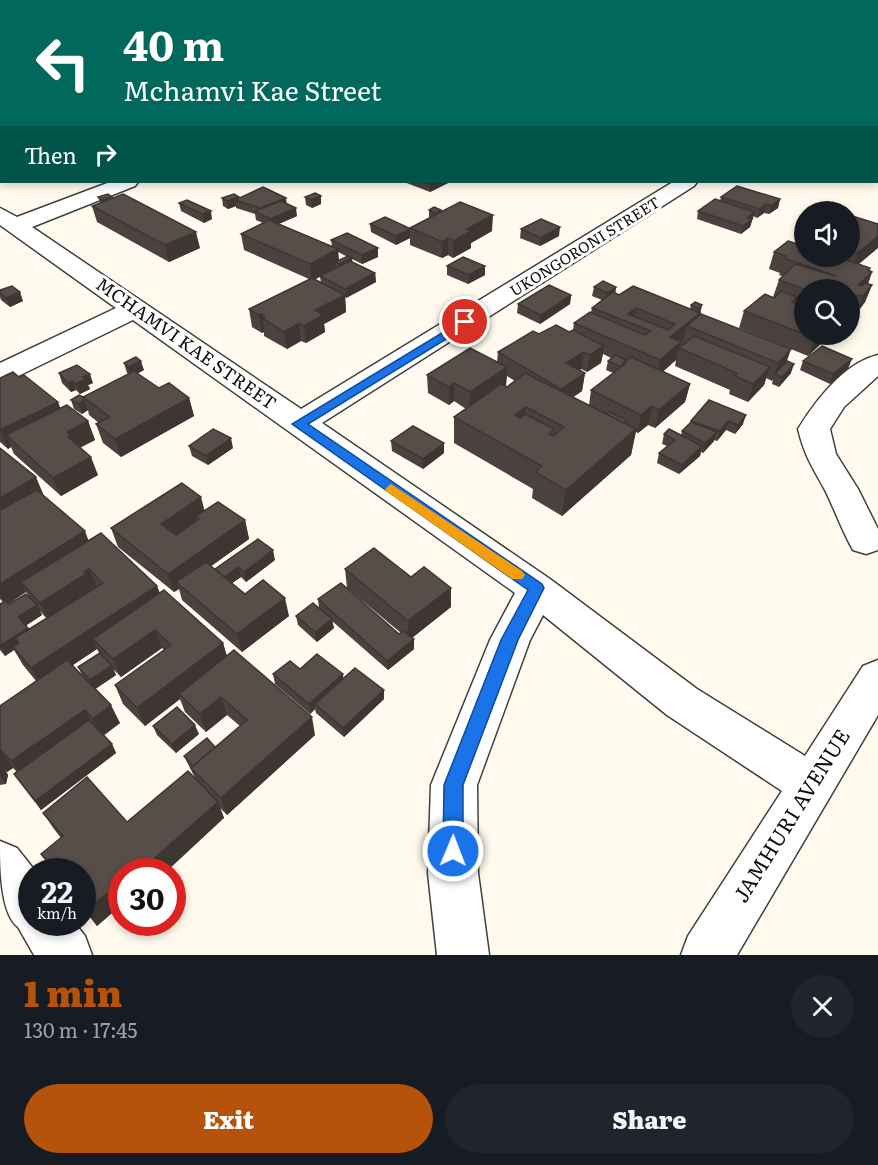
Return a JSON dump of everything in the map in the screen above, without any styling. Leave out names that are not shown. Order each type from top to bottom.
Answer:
[{"type":"street","points":[[8,220],[125,183]]},
{"type":"street","name":"UKONGORONI STREET","points":[[299,424],[685,183]]},
{"type":"street","name":"MCHAMVI KAE STREET","points":[[8,220],[537,588],[682,702],[812,784]]},
{"type":"street","points":[[0,374],[136,309]]},
{"type":"street","points":[[866,541],[841,489],[820,454],[814,429],[823,412],[849,384],[878,363]]},
{"type":"street","points":[[463,955],[453,873],[454,785],[510,640],[537,588]]},
{"type":"street","name":"JAMHURI AVENUE","points":[[707,955],[878,678]]},
{"type":"street","points":[[0,865],[18,889]]},
{"type":"street","points":[[52,936],[66,955]]},
{"type":"building","points":[[737,186],[780,199],[771,206],[766,204],[760,209],[721,197]]},
{"type":"building","points":[[263,187],[286,198],[260,208],[235,200]]},
{"type":"building","points":[[315,193],[321,196],[311,200],[305,197]]},
{"type":"building","points":[[108,194],[112,197],[102,200],[98,197]]},
{"type":"building","points":[[123,194],[196,232],[165,245],[92,206]]},
{"type":"building","points":[[234,194],[239,197],[227,201],[222,198]]},
{"type":"building","points":[[715,199],[755,212],[747,218],[752,219],[743,226],[698,211]]},
{"type":"building","points":[[187,200],[211,211],[202,214],[179,203]]},
{"type":"building","points":[[281,201],[296,208],[270,219],[255,211]]},
{"type":"building","points":[[460,202],[493,215],[467,229],[471,231],[454,241],[448,238],[442,242],[410,228]]},
{"type":"building","points":[[434,207],[441,210],[435,213],[429,210]]},
{"type":"building","points":[[385,217],[411,229],[396,236],[370,224]]},
{"type":"building","points":[[860,218],[878,224],[878,236],[860,251]]},
{"type":"building","points":[[541,219],[560,227],[541,238],[521,229]]},
{"type":"building","points":[[269,220],[338,249],[310,264],[241,234]]},
{"type":"building","points":[[347,233],[378,248],[362,255],[331,240]]},
{"type":"building","points":[[788,241],[794,243],[794,261],[784,258],[786,256],[774,252]]},
{"type":"building","points":[[348,256],[352,258],[339,264],[335,262]]},
{"type":"building","points":[[463,257],[485,266],[469,275],[447,266]]},
{"type":"building","points":[[350,261],[375,273],[345,289],[320,276]]},
{"type":"building","points":[[794,265],[794,267],[805,267],[836,276],[810,267],[860,267],[860,265],[870,268],[868,270],[872,272],[860,283],[860,279],[794,279],[794,285],[779,280]]},
{"type":"building","points":[[312,278],[345,295],[315,310],[323,315],[304,326],[299,323],[284,332],[262,318],[265,317],[262,314],[259,315],[249,309]]},
{"type":"building","points":[[603,281],[616,287],[607,293],[594,287]]},
{"type":"building","points":[[865,283],[872,285],[863,296],[860,295],[860,286]]},
{"type":"building","points":[[549,285],[571,295],[541,315],[518,304]]},
{"type":"building","points":[[12,286],[20,292],[6,298],[0,293],[0,290]]},
{"type":"building","points":[[633,286],[700,313],[670,337],[681,342],[660,360],[574,323],[590,312],[645,335],[651,331],[592,308],[613,292],[619,295]],"holes":[[[636,308],[675,324],[668,330],[628,314]]]},
{"type":"building","points":[[781,291],[794,296],[792,302],[794,303],[794,330],[744,311],[765,294],[774,298]]},
{"type":"building","points":[[695,302],[702,305],[698,308],[691,305]]},
{"type":"building","points":[[701,314],[791,349],[778,363],[687,326]]},
{"type":"building","points":[[556,325],[569,332],[573,330],[604,346],[590,355],[584,352],[566,363],[585,373],[561,389],[498,352],[533,331],[539,334]]},
{"type":"building","points":[[694,336],[770,367],[753,384],[735,376],[737,373],[679,348]]},
{"type":"building","points":[[822,346],[852,359],[833,374],[803,361]]},
{"type":"building","points":[[470,348],[507,367],[470,392],[454,383],[449,387],[427,375]]},
{"type":"building","points":[[616,355],[626,360],[621,367],[608,361]]},
{"type":"building","points":[[136,357],[141,361],[128,367],[124,363]]},
{"type":"building","points":[[631,357],[690,384],[659,410],[652,406],[641,415],[591,390]]},
{"type":"building","points":[[787,361],[794,364],[782,377],[775,374]]},
{"type":"building","points":[[77,365],[90,374],[76,384],[72,381],[68,383],[59,373]]},
{"type":"building","points":[[134,371],[159,388],[169,383],[189,398],[115,439],[96,424],[110,417],[83,397]]},
{"type":"building","points":[[13,372],[19,377],[24,375],[58,402],[0,430],[0,378]]},
{"type":"building","points":[[525,373],[636,429],[566,490],[535,472],[542,466],[454,417],[501,384],[507,387]],"holes":[[[526,407],[564,427],[553,436],[549,434],[554,429],[525,414],[520,418],[515,415]]]},
{"type":"building","points":[[79,395],[84,401],[79,404],[71,400]]},
{"type":"building","points":[[709,400],[746,415],[738,425],[728,421],[720,431],[691,421]]},
{"type":"building","points":[[67,405],[88,421],[67,432],[70,436],[68,437],[91,457],[53,478],[6,435]]},
{"type":"building","points":[[609,412],[627,420],[624,423],[606,414]]},
{"type":"building","points":[[691,422],[717,432],[705,443],[682,431]]},
{"type":"building","points":[[413,426],[444,443],[423,459],[391,441]]},
{"type":"building","points":[[213,429],[231,438],[206,456],[189,446]]},
{"type":"building","points":[[669,429],[702,446],[682,465],[659,453],[675,440],[664,434]]},
{"type":"building","points":[[0,448],[36,477],[0,498]]},
{"type":"building","points":[[182,483],[201,497],[161,524],[176,535],[199,519],[196,516],[218,502],[245,520],[168,574],[111,528]]},
{"type":"building","points":[[37,490],[85,531],[0,584],[0,510]]},
{"type":"building","points":[[101,533],[157,586],[31,668],[13,647],[19,643],[15,638],[103,583],[89,569],[84,572],[86,574],[40,603],[21,582]]},
{"type":"building","points":[[258,539],[273,550],[244,572],[238,567],[225,577],[215,569]]},
{"type":"building","points":[[374,548],[411,577],[424,567],[451,588],[408,621],[345,569]]},
{"type":"building","points":[[206,562],[245,594],[263,580],[285,598],[237,634],[176,582]]},
{"type":"building","points":[[341,583],[399,634],[403,631],[414,639],[387,661],[318,599]]},
{"type":"building","points":[[164,590],[223,643],[137,708],[115,685],[171,645],[155,630],[113,659],[93,639]]},
{"type":"building","points":[[26,594],[37,605],[18,617],[28,628],[0,646],[0,604],[5,601],[9,604]]},
{"type":"building","points":[[313,603],[332,619],[315,632],[296,616]]},
{"type":"building","points":[[234,650],[312,717],[221,798],[191,768],[247,720],[221,697],[200,714],[179,694]]},
{"type":"building","points":[[100,653],[112,666],[90,680],[78,667]]},
{"type":"building","points":[[317,654],[343,674],[309,704],[273,674],[290,661],[300,669]]},
{"type":"building","points":[[67,660],[111,705],[93,719],[85,710],[11,761],[0,751],[0,706]]},
{"type":"building","points":[[355,668],[384,690],[343,728],[315,704]]},
{"type":"building","points":[[177,707],[195,725],[172,744],[153,726]]},
{"type":"building","points":[[89,720],[112,744],[35,801],[14,774]]},
{"type":"building","points":[[207,738],[215,747],[193,766],[184,756]]},
{"type":"building","points":[[188,771],[218,802],[155,858],[108,858],[108,893],[96,903],[96,858],[44,858],[41,854],[63,836],[43,813],[87,777],[127,822]]},
{"type":"slow traffic","points":[[391,489],[517,575]]},
{"type":"route","points":[[453,851],[454,785],[510,640],[537,588],[299,424],[465,322]]}]
